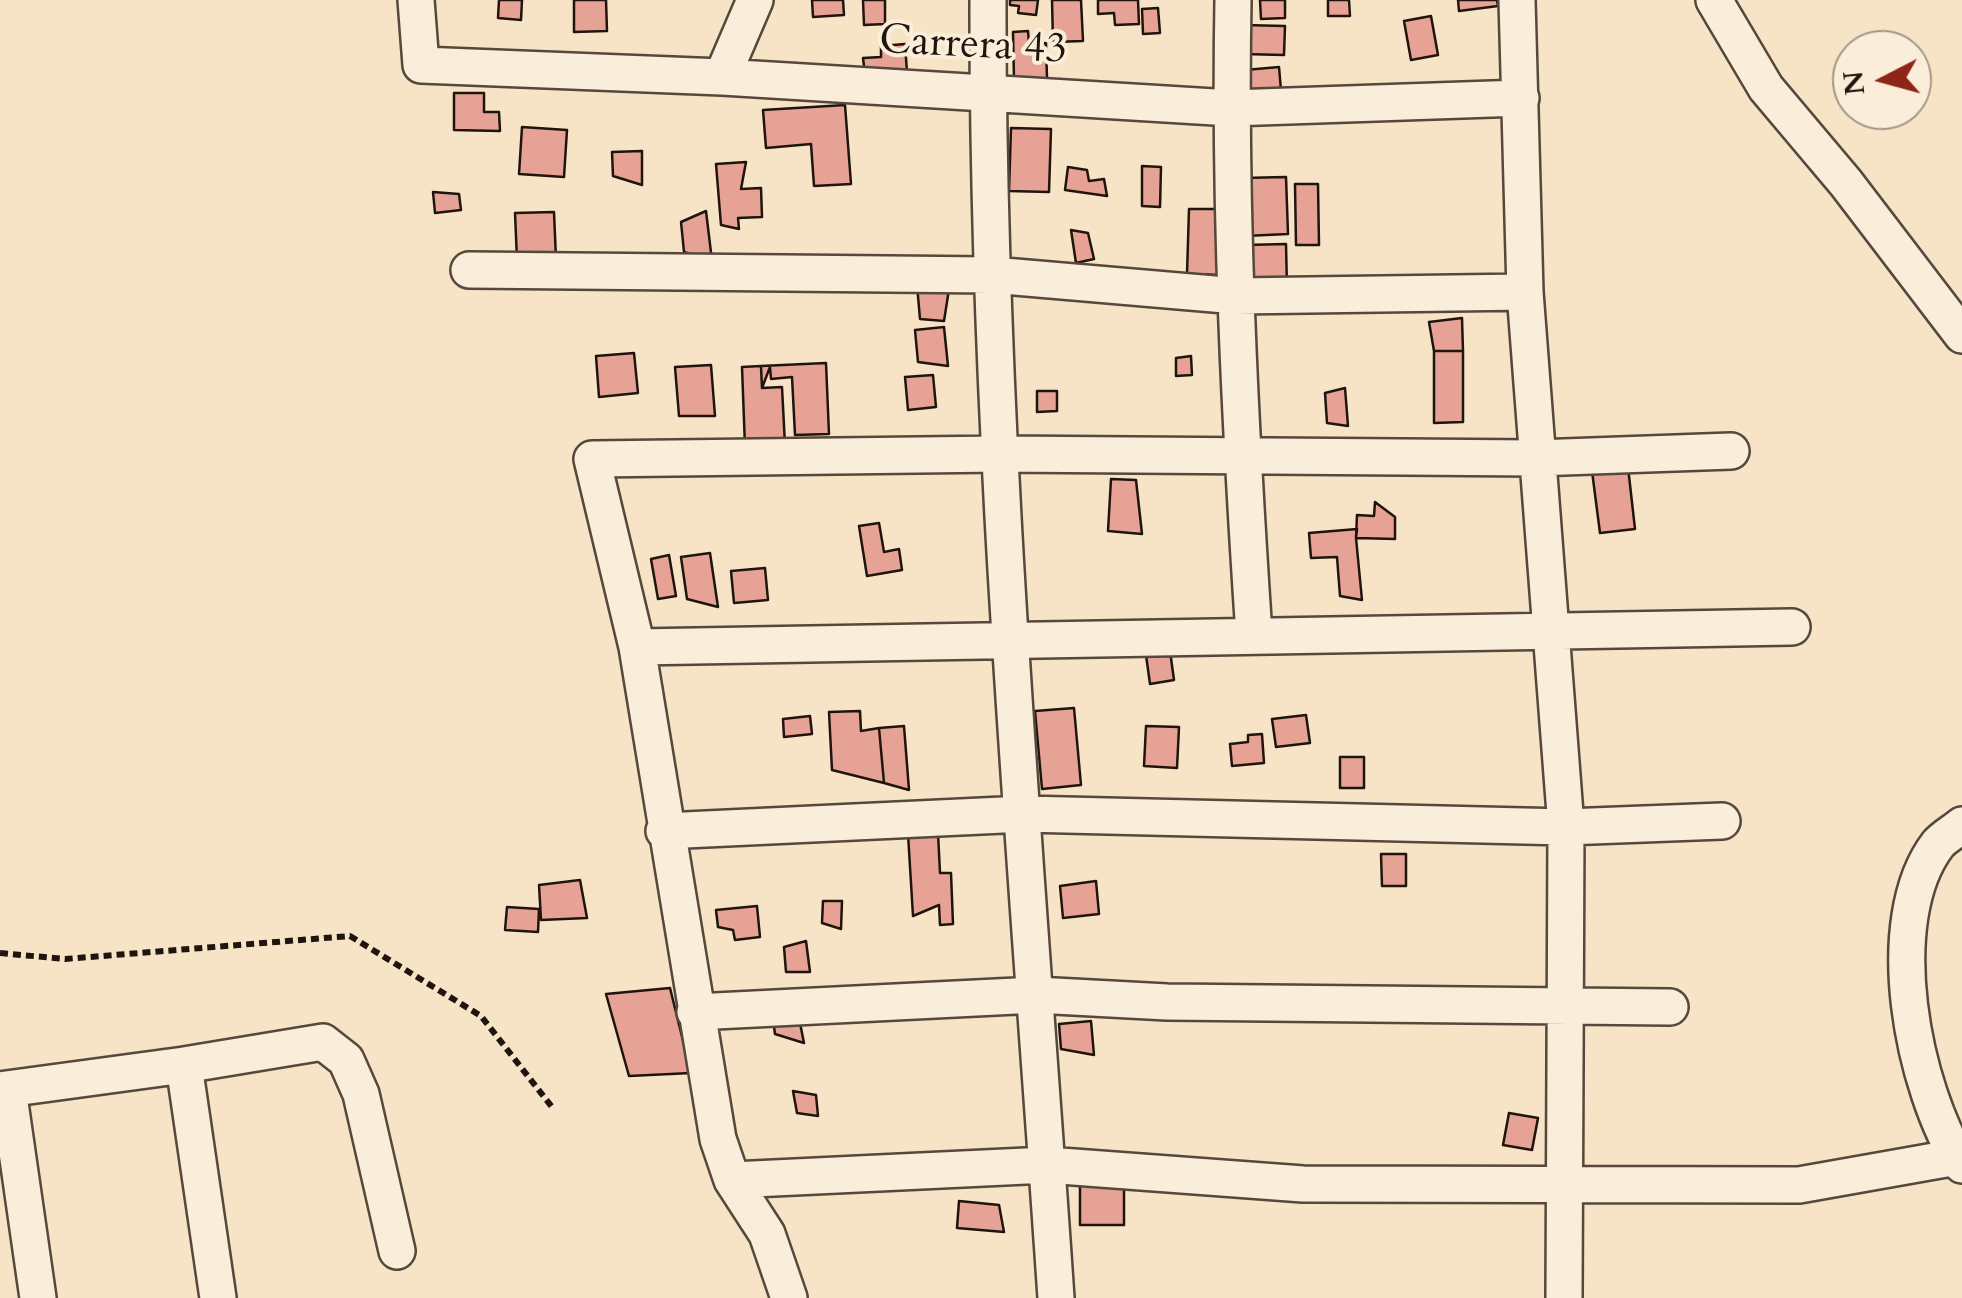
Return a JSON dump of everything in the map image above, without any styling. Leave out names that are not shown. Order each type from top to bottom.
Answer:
[{"type":"street","name":"Carrera 43","points":[[416,0],[420,65],[722,77],[1231,108],[1521,98]]},
{"type":"street","points":[[722,77],[755,0]]},
{"type":"street","points":[[988,0],[992,275],[1000,454],[1056,1298]]},
{"type":"street","points":[[1233,0],[1231,108],[1242,456],[1254,635]]},
{"type":"street","points":[[1517,0],[1525,292],[1566,826],[1564,1298]]},
{"type":"street","points":[[1714,0],[1766,88],[1846,183],[1962,334]]},
{"type":"street","points":[[470,270],[992,275],[1237,296],[1525,292]]},
{"type":"street","points":[[790,1298],[766,1234],[732,1180],[718,1139],[664,831],[637,647],[592,458],[1000,454],[1536,458],[1731,451]]},
{"type":"street","points":[[637,647],[1012,637],[1792,627]]},
{"type":"street","points":[[664,831],[1024,814],[1566,826],[1722,822]]},
{"type":"street","points":[[732,1180],[1047,1165],[1303,1184],[1798,1185],[1960,1161],[1920,1068],[1907,998],[1912,902],[1938,844],[1962,825]]},
{"type":"street","points":[[696,1012],[1036,995],[1568,1008],[1670,1006]]},
{"type":"street","points":[[38,1298],[4,1089],[323,1042],[346,1060],[361,1094],[397,1251]]},
{"type":"street","points":[[184,1065],[218,1298]]},
{"type":"path","points":[[0,952],[65,959],[350,936],[482,1016],[552,1107]]},
{"type":"building","points":[[499,0],[522,0],[521,20],[498,18]]},
{"type":"building","points":[[574,0],[606,0],[607,31],[574,32]]},
{"type":"building","points":[[812,0],[843,0],[844,15],[813,17]]},
{"type":"building","points":[[863,0],[885,0],[885,24],[864,25]]},
{"type":"building","points":[[1010,0],[1038,0],[1036,15],[1018,13],[1019,6],[1010,5]]},
{"type":"building","points":[[1052,0],[1081,0],[1083,41],[1053,42]]},
{"type":"building","points":[[1098,0],[1138,0],[1139,24],[1115,25],[1114,13],[1098,14]]},
{"type":"building","points":[[1260,0],[1285,0],[1285,18],[1261,19]]},
{"type":"building","points":[[1328,0],[1349,0],[1350,16],[1328,16]]},
{"type":"building","points":[[1458,0],[1497,0],[1498,6],[1459,11]]},
{"type":"building","points":[[1158,8],[1160,33],[1143,34],[1142,9]]},
{"type":"building","points":[[1431,16],[1438,55],[1411,60],[1404,21]]},
{"type":"building","points":[[1243,25],[1285,26],[1284,55],[1242,54]]},
{"type":"building","points":[[1028,31],[1029,44],[1046,43],[1047,78],[1014,79],[1013,32]]},
{"type":"building","points":[[905,44],[907,72],[865,75],[863,58],[881,57],[881,46]]},
{"type":"building","points":[[1279,67],[1281,90],[1248,93],[1245,70]]},
{"type":"building","points":[[454,93],[484,93],[484,112],[499,112],[500,131],[454,130]]},
{"type":"building","points":[[845,105],[851,184],[814,186],[811,144],[766,148],[763,110]]},
{"type":"building","points":[[522,127],[567,130],[564,177],[519,174]]},
{"type":"building","points":[[1011,128],[1051,129],[1049,192],[1009,191]]},
{"type":"building","points":[[642,151],[642,185],[613,176],[612,152]]},
{"type":"building","points":[[746,162],[741,189],[761,188],[762,217],[738,218],[739,229],[721,225],[716,164]]},
{"type":"building","points":[[1142,166],[1161,167],[1160,207],[1142,206]]},
{"type":"building","points":[[1068,167],[1087,170],[1089,181],[1104,179],[1107,196],[1065,190]]},
{"type":"building","points":[[1286,177],[1288,234],[1245,236],[1242,178]]},
{"type":"building","points":[[1295,184],[1318,184],[1319,245],[1296,245]]},
{"type":"building","points":[[433,192],[459,194],[461,210],[435,213]]},
{"type":"building","points":[[1189,209],[1223,209],[1222,275],[1187,274]]},
{"type":"building","points":[[706,211],[712,261],[684,252],[681,222]]},
{"type":"building","points":[[554,212],[556,259],[517,260],[515,213]]},
{"type":"building","points":[[1071,230],[1088,233],[1094,259],[1076,263]]},
{"type":"building","points":[[1286,244],[1287,288],[1247,289],[1245,245]]},
{"type":"building","points":[[917,285],[949,289],[944,321],[920,319]]},
{"type":"building","points":[[1462,318],[1463,351],[1434,351],[1429,322]]},
{"type":"building","points":[[944,327],[948,366],[918,362],[915,330]]},
{"type":"building","points":[[1434,351],[1463,351],[1463,422],[1434,423]]},
{"type":"building","points":[[634,353],[638,393],[599,397],[596,356]]},
{"type":"building","points":[[1191,356],[1192,375],[1176,376],[1176,358]]},
{"type":"building","points":[[826,363],[829,434],[795,435],[792,377],[771,379],[770,367],[762,388],[761,366]]},
{"type":"building","points":[[711,365],[715,416],[679,416],[675,367]]},
{"type":"building","points":[[761,366],[762,388],[782,387],[785,445],[745,447],[742,367]]},
{"type":"building","points":[[933,375],[936,407],[908,410],[905,377]]},
{"type":"building","points":[[1345,388],[1348,426],[1327,423],[1325,393]]},
{"type":"building","points":[[1037,391],[1057,391],[1057,411],[1037,412]]},
{"type":"building","points":[[1628,467],[1635,529],[1600,533],[1592,471]]},
{"type":"building","points":[[1111,479],[1136,480],[1142,534],[1108,531]]},
{"type":"building","points":[[1375,502],[1395,517],[1395,539],[1356,538],[1357,515],[1374,516]]},
{"type":"building","points":[[879,523],[884,552],[899,549],[902,570],[867,576],[859,526]]},
{"type":"building","points":[[1357,529],[1362,600],[1340,596],[1337,557],[1311,558],[1309,533]]},
{"type":"building","points":[[710,553],[718,607],[687,599],[681,557]]},
{"type":"building","points":[[669,555],[676,596],[658,599],[651,559]]},
{"type":"building","points":[[765,568],[768,600],[734,603],[731,571]]},
{"type":"building","points":[[1170,651],[1174,680],[1150,684],[1146,655]]},
{"type":"building","points":[[1074,708],[1081,785],[1042,789],[1035,711]]},
{"type":"building","points":[[860,711],[861,731],[879,728],[884,783],[832,770],[829,712]]},
{"type":"building","points":[[1306,715],[1310,743],[1276,747],[1272,719]]},
{"type":"building","points":[[810,716],[812,734],[784,737],[783,719]]},
{"type":"building","points":[[904,726],[909,790],[884,783],[879,728]]},
{"type":"building","points":[[1146,726],[1179,727],[1177,768],[1144,766]]},
{"type":"building","points":[[1262,734],[1264,763],[1232,766],[1230,744],[1248,742],[1248,735]]},
{"type":"building","points":[[1340,757],[1364,757],[1364,788],[1340,788]]},
{"type":"building","points":[[938,833],[940,873],[951,873],[953,924],[940,925],[939,905],[913,916],[908,834]]},
{"type":"building","points":[[1381,854],[1406,854],[1406,886],[1382,886]]},
{"type":"building","points":[[580,880],[587,918],[541,920],[539,885]]},
{"type":"building","points":[[1096,881],[1099,914],[1063,918],[1060,886]]},
{"type":"building","points":[[823,901],[842,901],[841,929],[822,923]]},
{"type":"building","points":[[757,906],[760,937],[735,940],[733,930],[718,927],[716,910]]},
{"type":"building","points":[[507,907],[539,909],[538,932],[505,930]]},
{"type":"building","points":[[806,941],[810,972],[786,972],[784,947]]},
{"type":"building","points":[[670,988],[691,1073],[629,1076],[606,994]]},
{"type":"building","points":[[772,1012],[798,1013],[804,1043],[775,1034]]},
{"type":"building","points":[[1091,1021],[1094,1055],[1061,1049],[1059,1024]]},
{"type":"building","points":[[793,1091],[816,1095],[818,1116],[797,1113]]},
{"type":"building","points":[[1509,1113],[1538,1118],[1532,1150],[1503,1145]]},
{"type":"building","points":[[1080,1181],[1124,1181],[1124,1225],[1080,1225]]},
{"type":"building","points":[[959,1201],[999,1205],[1004,1232],[957,1228]]}]
